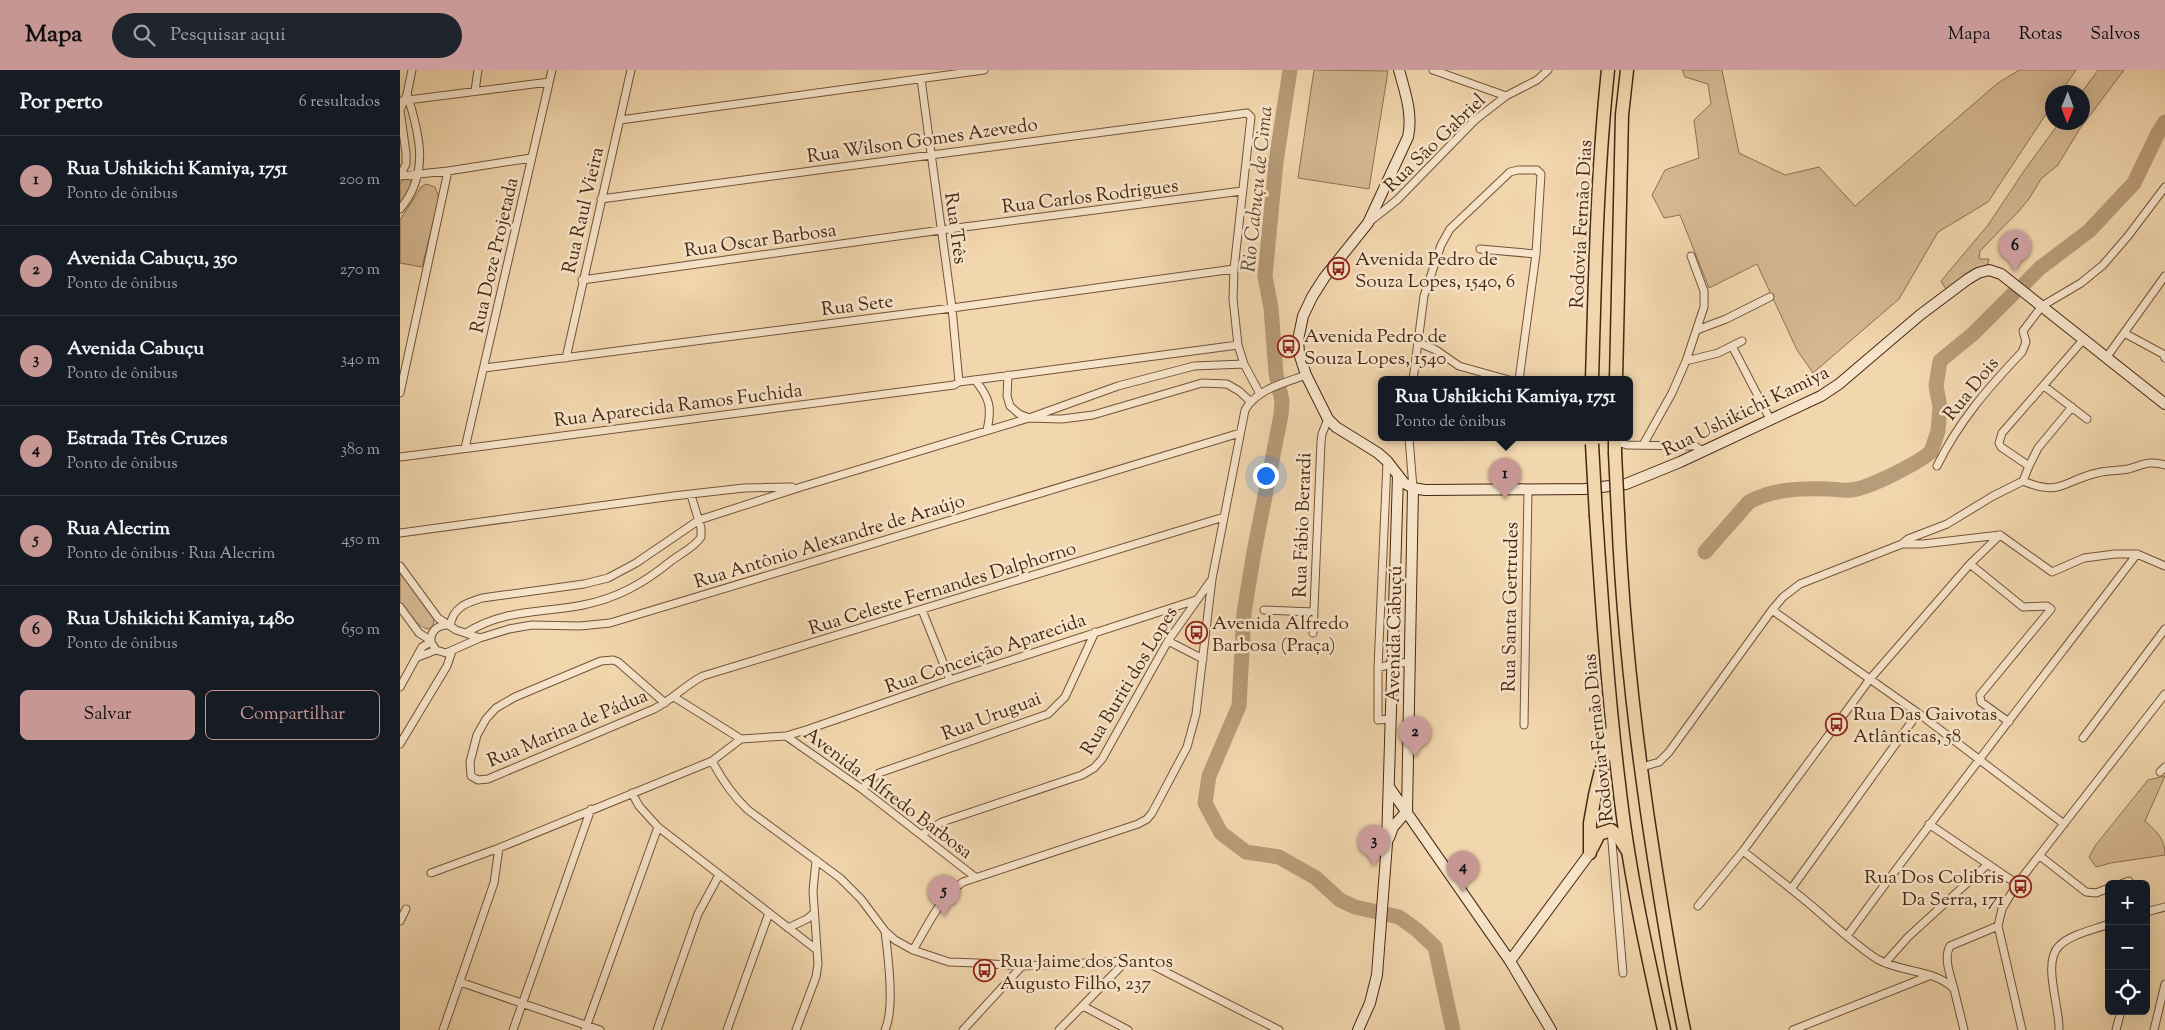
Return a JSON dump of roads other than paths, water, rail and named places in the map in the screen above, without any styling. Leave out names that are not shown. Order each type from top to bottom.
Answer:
[{"type":"highway","name":"Rodovia Fernão Dias","points":[[1592,376],[1595,266],[1608,70]]},
{"type":"highway","name":"Rodovia Fernão Dias","points":[[1616,376],[1622,125],[1627,70]]},
{"type":"highway","name":"Rodovia Fernão Dias","points":[[1592,441],[1596,516],[1619,784],[1629,853],[1664,1030]]},
{"type":"highway","name":"Rodovia Fernão Dias","points":[[1615,444],[1626,648],[1640,768],[1671,972],[1684,1030]]},
{"type":"highway","points":[[1590,853],[1590,823],[1612,718]]},
{"type":"highway","points":[[1590,853],[1599,834],[1611,830],[1619,837],[1629,853]]},
{"type":"main road","points":[[1399,70],[1409,108],[1410,130],[1368,223],[1317,288],[1303,316],[1298,340],[1299,353],[1306,375],[1328,419],[1378,453],[1387,461],[1404,483],[1413,488]]},
{"type":"main road","name":"Rua Ushikichi Kamiya","points":[[1413,488],[1424,490],[1528,490],[1585,488],[1626,484],[1661,471],[1832,389],[1920,315],[1978,273],[1989,270],[2001,274],[2165,404]]},
{"type":"main road","name":"Avenida Cabuçú","points":[[1358,1030],[1374,989],[1381,928],[1390,771],[1398,475]]},
{"type":"main road","name":"Avenida Cabuçú","points":[[1403,798],[1408,770],[1413,488]]},
{"type":"main road","points":[[1390,771],[1396,767],[1408,770]]},
{"type":"main road","points":[[1389,787],[1403,798],[1407,811],[1510,962],[1551,1030]]},
{"type":"main road","points":[[1387,843],[1393,828],[1407,811]]},
{"type":"main road","points":[[1510,962],[1590,853]]},
{"type":"street","points":[[400,176],[406,164],[406,153],[400,110],[405,99],[412,70]]},
{"type":"street","points":[[475,91],[478,70]]},
{"type":"street","name":"Rua Doze Projetada","points":[[465,448],[552,70]]},
{"type":"street","name":"Rua Raul Vieira","points":[[566,358],[582,280],[631,70]]},
{"type":"street","points":[[620,120],[984,70]]},
{"type":"street","points":[[1433,70],[1506,96]]},
{"type":"street","name":"Rua São Gabriel","points":[[1368,223],[1397,200],[1475,120],[1506,96],[1538,80],[1548,70]]},
{"type":"street","name":"Rua Três","points":[[921,79],[952,308],[959,382]]},
{"type":"street","points":[[405,99],[549,82]]},
{"type":"street","points":[[400,209],[415,187],[419,174],[419,148],[405,99]]},
{"type":"street","name":"Rua Wilson Gomes Azevedo","points":[[601,199],[1247,113],[1251,117],[1242,191]]},
{"type":"street","points":[[400,176],[448,171],[531,158]]},
{"type":"street","points":[[1413,376],[1426,286],[1441,245],[1450,229],[1510,172],[1537,170],[1541,174],[1536,254],[1519,376]]},
{"type":"street","points":[[400,393],[448,171]]},
{"type":"street","points":[[2042,306],[2080,283],[2103,265],[2128,236],[2165,187]]},
{"type":"street","points":[[1242,191],[1233,298],[1238,345],[1244,364],[1260,394]]},
{"type":"street","name":"Rua Carlos Rodrigues","points":[[941,230],[1242,191]]},
{"type":"street","name":"Rua Oscar Barbosa","points":[[582,280],[941,230]]},
{"type":"street","points":[[1480,249],[1536,254]]},
{"type":"street","points":[[1643,445],[1662,415],[1697,330],[1705,297],[1701,280],[1691,256]]},
{"type":"street","name":"Rua Sete","points":[[484,368],[952,308],[1234,269]]},
{"type":"street","points":[[2106,358],[2126,334],[2165,276]]},
{"type":"street","points":[[1697,330],[1726,319],[1770,297]]},
{"type":"street","name":"Rua Dois","points":[[1937,466],[1954,433],[1965,418],[2025,346],[2024,331],[2042,306]]},
{"type":"street","points":[[2126,334],[2164,355]]},
{"type":"street","points":[[2029,466],[2001,448],[1999,439],[2002,433],[2083,340]]},
{"type":"street","points":[[1686,360],[1712,355],[1742,341]]},
{"type":"street","points":[[1417,342],[1436,350],[1459,366],[1495,376]]},
{"type":"street","name":"Rua Aparecida Ramos Fuchida","points":[[400,457],[944,386],[959,382],[1238,345]]},
{"type":"street","points":[[1732,346],[1770,419]]},
{"type":"street","points":[[400,744],[447,666],[459,639],[451,627],[451,617],[457,609],[466,603],[482,598],[584,584],[608,578],[636,563],[699,520],[1029,418],[1118,386],[1194,366],[1244,364]]},
{"type":"street","points":[[1008,376],[1010,406],[1019,414],[1029,418],[1062,419],[1093,414],[1202,383],[1227,384],[1239,391],[1250,401],[1268,390],[1306,375]]},
{"type":"street","points":[[975,380],[985,392],[991,412],[988,430]]},
{"type":"street","points":[[2044,386],[2087,419]]},
{"type":"street","name":"Avenida Alfredo Barbosa","points":[[741,739],[786,736],[862,789],[975,877],[1138,824],[1147,819],[1152,813],[1186,747],[1196,714],[1212,579],[1240,432],[1245,410],[1250,401]]},
{"type":"street","points":[[1640,768],[1659,762],[1669,752],[1783,596],[1800,584],[1902,544],[1908,539],[1947,524],[1988,498],[2023,481],[2038,448],[2072,407]]},
{"type":"street","name":"Rua Fábio Berardi","points":[[1314,633],[1321,442],[1328,419]]},
{"type":"street","name":"Rua Antônio Alexandre de Araújo","points":[[436,650],[440,653],[454,650],[480,638],[509,629],[532,625],[588,626],[610,623],[1240,432]]},
{"type":"street","points":[[1409,441],[1413,488]]},
{"type":"street","points":[[1615,444],[1695,446],[1703,451]]},
{"type":"street","points":[[1387,461],[1378,668],[1378,720],[1391,720]]},
{"type":"street","points":[[2023,481],[2042,488],[2052,489],[2088,475],[2127,469],[2143,463],[2149,462],[2165,466]]},
{"type":"street","points":[[400,533],[744,488],[801,487]]},
{"type":"street","name":"Rua Santa Gertrudes","points":[[1524,725],[1528,490]]},
{"type":"street","points":[[466,633],[477,626],[504,615],[582,605],[607,599],[631,590],[652,577],[699,541],[702,533],[691,495]]},
{"type":"street","name":"Rua Celeste Fernandes Dalphorno","points":[[674,697],[693,681],[703,676],[1224,517]]},
{"type":"street","points":[[1902,544],[1938,543],[2000,535],[2052,572],[2090,557],[2115,554],[2137,554],[2165,566]]},
{"type":"street","points":[[1698,906],[1743,851],[1870,678],[1970,564],[2000,535]]},
{"type":"street","points":[[1846,936],[1929,824],[1981,760],[2137,554]]},
{"type":"street","points":[[1970,564],[2023,608],[2047,606],[2051,609],[1980,695],[1982,702],[2009,722]]},
{"type":"street","points":[[400,566],[438,618],[451,627],[480,638]]},
{"type":"street","name":"Rua Buriti dos Lopes","points":[[921,835],[942,822],[1082,775],[1094,768],[1102,759],[1168,641],[1212,579]]},
{"type":"street","name":"Rua Conceição Aparecida","points":[[786,736],[950,680],[1196,600]]},
{"type":"street","points":[[400,607],[420,633],[431,641],[436,650],[418,657]]},
{"type":"street","points":[[922,610],[950,680]]},
{"type":"street","points":[[1264,610],[1314,612]]},
{"type":"street","points":[[1772,610],[1918,713],[2064,824]]},
{"type":"street","points":[[400,687],[422,647],[431,641],[435,629],[451,627]]},
{"type":"street","points":[[2083,738],[2165,629]]},
{"type":"street","name":"Rua Uruguai","points":[[862,789],[879,774],[1048,714],[1065,697],[1095,632]]},
{"type":"street","points":[[1168,641],[1203,659]]},
{"type":"street","name":"Rua Marina de Pádua","points":[[665,703],[623,665],[613,660],[601,661],[515,697],[496,708],[486,719],[477,735],[470,762],[471,776],[478,780],[488,779],[665,703],[674,697]]},
{"type":"street","points":[[1378,668],[1410,662]]},
{"type":"street","points":[[2022,1030],[1998,926],[1999,916],[2017,884],[2165,694]]},
{"type":"street","points":[[431,873],[500,848],[591,809],[712,762],[741,739],[674,697]]},
{"type":"street","points":[[1791,889],[1918,713]]},
{"type":"street","points":[[712,762],[735,798],[748,810],[840,878],[861,900],[885,931],[895,940],[913,950],[949,962],[1022,966],[1126,961],[1150,964],[1280,1030]]},
{"type":"street","points":[[632,793],[639,806],[658,827],[817,950]]},
{"type":"street","points":[[513,1030],[591,809]]},
{"type":"street","points":[[1929,824],[2017,884]]},
{"type":"street","points":[[586,1027],[658,827]]},
{"type":"street","points":[[1611,830],[1623,973]]},
{"type":"street","points":[[443,1030],[494,882],[500,848]]},
{"type":"street","points":[[1743,851],[1846,936],[1885,963],[1944,981],[1954,989]]},
{"type":"street","points":[[2040,856],[2086,892],[2096,893],[2105,890]]},
{"type":"street","points":[[796,1030],[816,977],[818,964],[813,914],[813,876],[816,860]]},
{"type":"street","points":[[1885,963],[1908,937],[1988,864]]},
{"type":"street","points":[[657,1030],[698,914],[719,875]]},
{"type":"street","points":[[913,950],[954,888],[975,877]]},
{"type":"street","points":[[2150,911],[2165,907]]},
{"type":"street","points":[[400,921],[406,909]]},
{"type":"street","points":[[727,1030],[769,913]]},
{"type":"street","points":[[788,928],[813,914]]},
{"type":"street","points":[[2059,1030],[2057,999],[2051,972],[2055,952],[2072,938],[2106,925]]},
{"type":"street","points":[[1964,1030],[1947,954],[1950,946],[1998,926]]},
{"type":"street","points":[[885,931],[890,994],[889,1016],[885,1030]]},
{"type":"street","points":[[1059,1030],[1126,961]]},
{"type":"street","points":[[963,1030],[1022,966]]},
{"type":"street","points":[[1793,1030],[1929,976]]},
{"type":"street","points":[[460,982],[586,1027],[600,1030]]},
{"type":"street","points":[[2154,1030],[2165,984]]},
{"type":"street","points":[[1083,1006],[1128,1030]]},
{"type":"street","points":[[2116,1030],[2120,1015]]},
{"type":"waterway","name":"Rio Cabuçu de Cima","points":[[1290,70],[1276,162],[1265,276],[1271,308],[1276,374],[1282,401],[1281,415],[1244,613],[1239,706],[1209,776],[1205,803],[1221,833],[1246,852],[1279,857],[1316,878],[1340,900],[1355,907],[1399,917],[1417,930],[1435,947],[1453,1030]]},
{"type":"waterway","points":[[2025,283],[2040,268],[2089,231],[2134,183],[2165,122]]},
{"type":"waterway","points":[[1705,552],[1749,502],[1758,498],[1768,494],[1797,489],[1848,490],[1859,488],[1892,475],[1931,452],[1938,431],[1940,407],[1936,386],[1940,361],[1974,333],[2014,293]]},
{"type":"place","name":"Avenida Pedro de Souza Lopes, 1540, 6","points":[[1339,269]]},
{"type":"place","name":"Rua Ushikichi Kamiya, 1480","points":[[2015,271]]},
{"type":"place","name":"Avenida Pedro de Souza Lopes, 1540","points":[[1288,346]]},
{"type":"place","name":"Rua Ushikichi Kamiya, 1751","points":[[1505,499]]},
{"type":"place","name":"Avenida Alfredo Barbosa (Praça)","points":[[1196,633]]},
{"type":"place","name":"Rua Das Gaivotas Atlânticas, 58","points":[[1837,724]]},
{"type":"place","name":"Avenida Cabuçu, 350","points":[[1415,757]]},
{"type":"place","name":"Avenida Cabuçu","points":[[1374,866]]},
{"type":"place","name":"Rua Dos Colibris Da Serra, 171","points":[[2020,887]]},
{"type":"place","name":"Estrada Três Cruzes","points":[[1463,892]]},
{"type":"place","name":"Rua Alecrim","points":[[944,916]]},
{"type":"place","name":"Rua Jaime dos Santos Augusto Filho, 237","points":[[984,971]]}]
